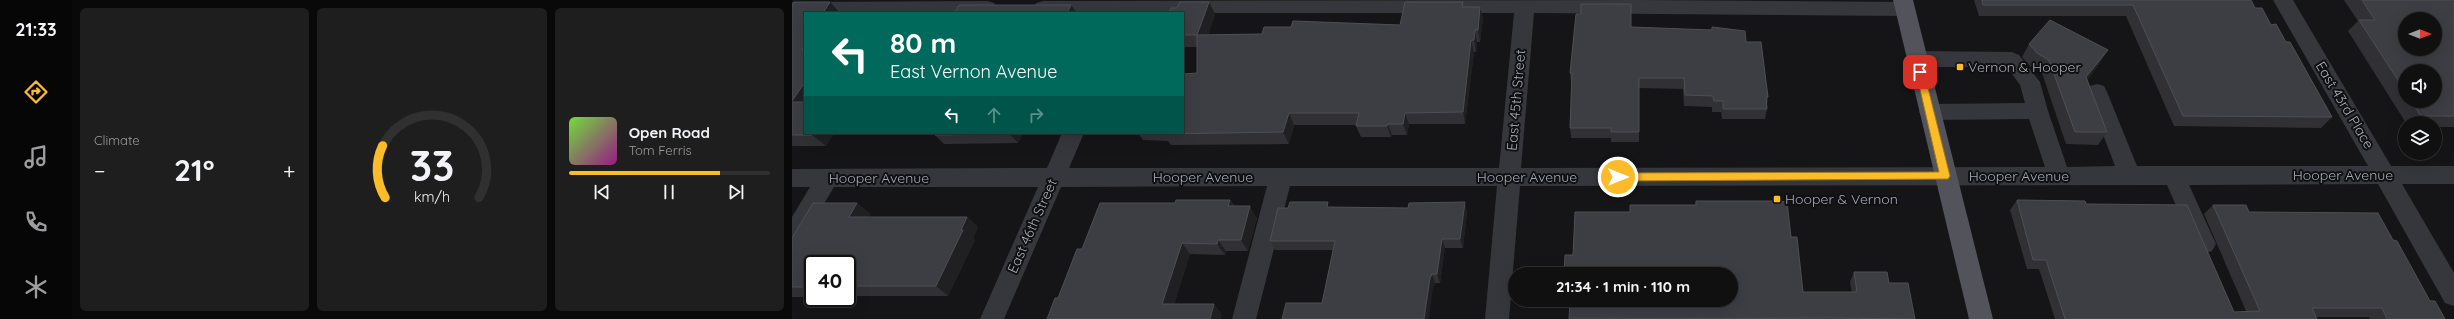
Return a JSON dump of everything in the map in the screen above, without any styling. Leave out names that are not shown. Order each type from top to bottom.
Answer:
[{"type":"main road","points":[[1904,5],[1981,319]]},
{"type":"street","name":"East 43rd Place","points":[[2283,0],[2387,175],[2454,295]]},
{"type":"street","points":[[1027,8],[1525,3],[1904,5]]},
{"type":"street","name":"East 45th Street","points":[[1497,319],[1525,3]]},
{"type":"street","points":[[792,9],[1003,8]]},
{"type":"street","points":[[1917,59],[2012,60],[2030,82],[2037,111],[2059,176]]},
{"type":"street","points":[[2097,92],[2130,176]]},
{"type":"street","points":[[1930,112],[2037,111]]},
{"type":"street","name":"East 46th Street","points":[[992,319],[1073,134]]},
{"type":"street","name":"Hooper Avenue","points":[[792,178],[2454,175]]},
{"type":"street","points":[[2174,176],[2211,261]]},
{"type":"street","points":[[1244,319],[1282,177]]},
{"type":"street","points":[[792,237],[828,178]]},
{"type":"building","points":[[1982,0],[2251,0],[2255,8],[2262,8],[2271,25],[2276,24],[2286,42],[2290,42],[2332,117],[2183,116],[2133,5],[1983,5]]},
{"type":"building","points":[[2362,0],[2454,0],[2454,116],[2421,116],[2416,108],[2442,108],[2442,64],[2398,64],[2398,80],[2359,20],[2375,20]]},
{"type":"building","points":[[794,2],[830,2],[824,12],[804,12],[804,46],[802,50],[804,50],[804,83],[792,101],[792,5]]},
{"type":"building","points":[[1180,2],[1209,2],[1197,35],[1184,35],[1184,12],[1169,12],[1171,8],[1177,8]]},
{"type":"building","points":[[1405,2],[1463,2],[1462,7],[1480,7],[1478,30],[1475,30],[1474,40],[1471,40],[1463,112],[1405,113],[1403,124],[1388,124],[1387,126],[1356,126],[1359,113],[1289,113],[1283,132],[1184,134],[1184,74],[1197,73],[1197,35],[1262,34],[1264,27],[1291,27],[1293,21],[1400,25]]},
{"type":"building","points":[[1581,4],[1631,4],[1631,27],[1712,30],[1712,27],[1745,31],[1746,42],[1761,42],[1768,97],[1766,97],[1767,109],[1723,109],[1723,101],[1714,101],[1713,96],[1685,95],[1684,78],[1639,78],[1639,132],[1611,132],[1611,128],[1570,128],[1572,73],[1570,73],[1576,14],[1581,14]]},
{"type":"building","points":[[959,5],[1071,5],[1068,12],[956,12]]},
{"type":"building","points":[[2050,20],[2108,50],[2086,77],[2107,132],[2075,132],[2049,60],[2037,53],[2029,44]]},
{"type":"building","points":[[792,102],[804,102],[804,134],[813,134],[792,135]]},
{"type":"building","points":[[936,134],[1010,134],[935,135]]},
{"type":"building","points":[[1176,200],[1230,200],[1228,206],[1250,206],[1241,240],[1218,240],[1217,244],[1182,243],[1162,304],[1214,304],[1210,319],[1047,319],[1055,298],[1058,298],[1077,249],[1082,249],[1100,203],[1175,203]]},
{"type":"building","points":[[2017,200],[2085,201],[2086,204],[2187,205],[2234,312],[2260,311],[2213,205],[2246,205],[2249,212],[2378,213],[2393,240],[2397,241],[2430,301],[2435,301],[2445,319],[2387,319],[2382,308],[2312,308],[2317,319],[2065,319],[2046,260],[2033,260]]},
{"type":"building","points":[[1696,201],[1787,202],[1791,237],[1797,237],[1803,292],[1857,292],[1854,272],[1887,272],[1889,283],[1908,283],[1915,319],[1569,319],[1570,307],[1738,307],[1738,267],[1564,267],[1565,255],[1573,255],[1575,212],[1630,212],[1630,205],[1696,205]]},
{"type":"building","points":[[1290,202],[1328,202],[1327,207],[1408,208],[1409,203],[1465,202],[1460,239],[1442,239],[1437,274],[1432,274],[1430,278],[1424,319],[1282,319],[1286,303],[1322,303],[1335,241],[1270,241],[1278,208],[1288,208]]},
{"type":"building","points":[[813,203],[857,203],[849,217],[967,217],[961,230],[963,230],[936,286],[856,286],[856,255],[804,255],[804,287],[792,287],[792,238]]},
{"type":"place","name":"Vernon & Hooper","points":[[1960,67]]},
{"type":"place","name":"Hooper & Vernon","points":[[1777,199]]},
{"type":"route","points":[[1618,177],[1945,176],[1920,72]]}]
